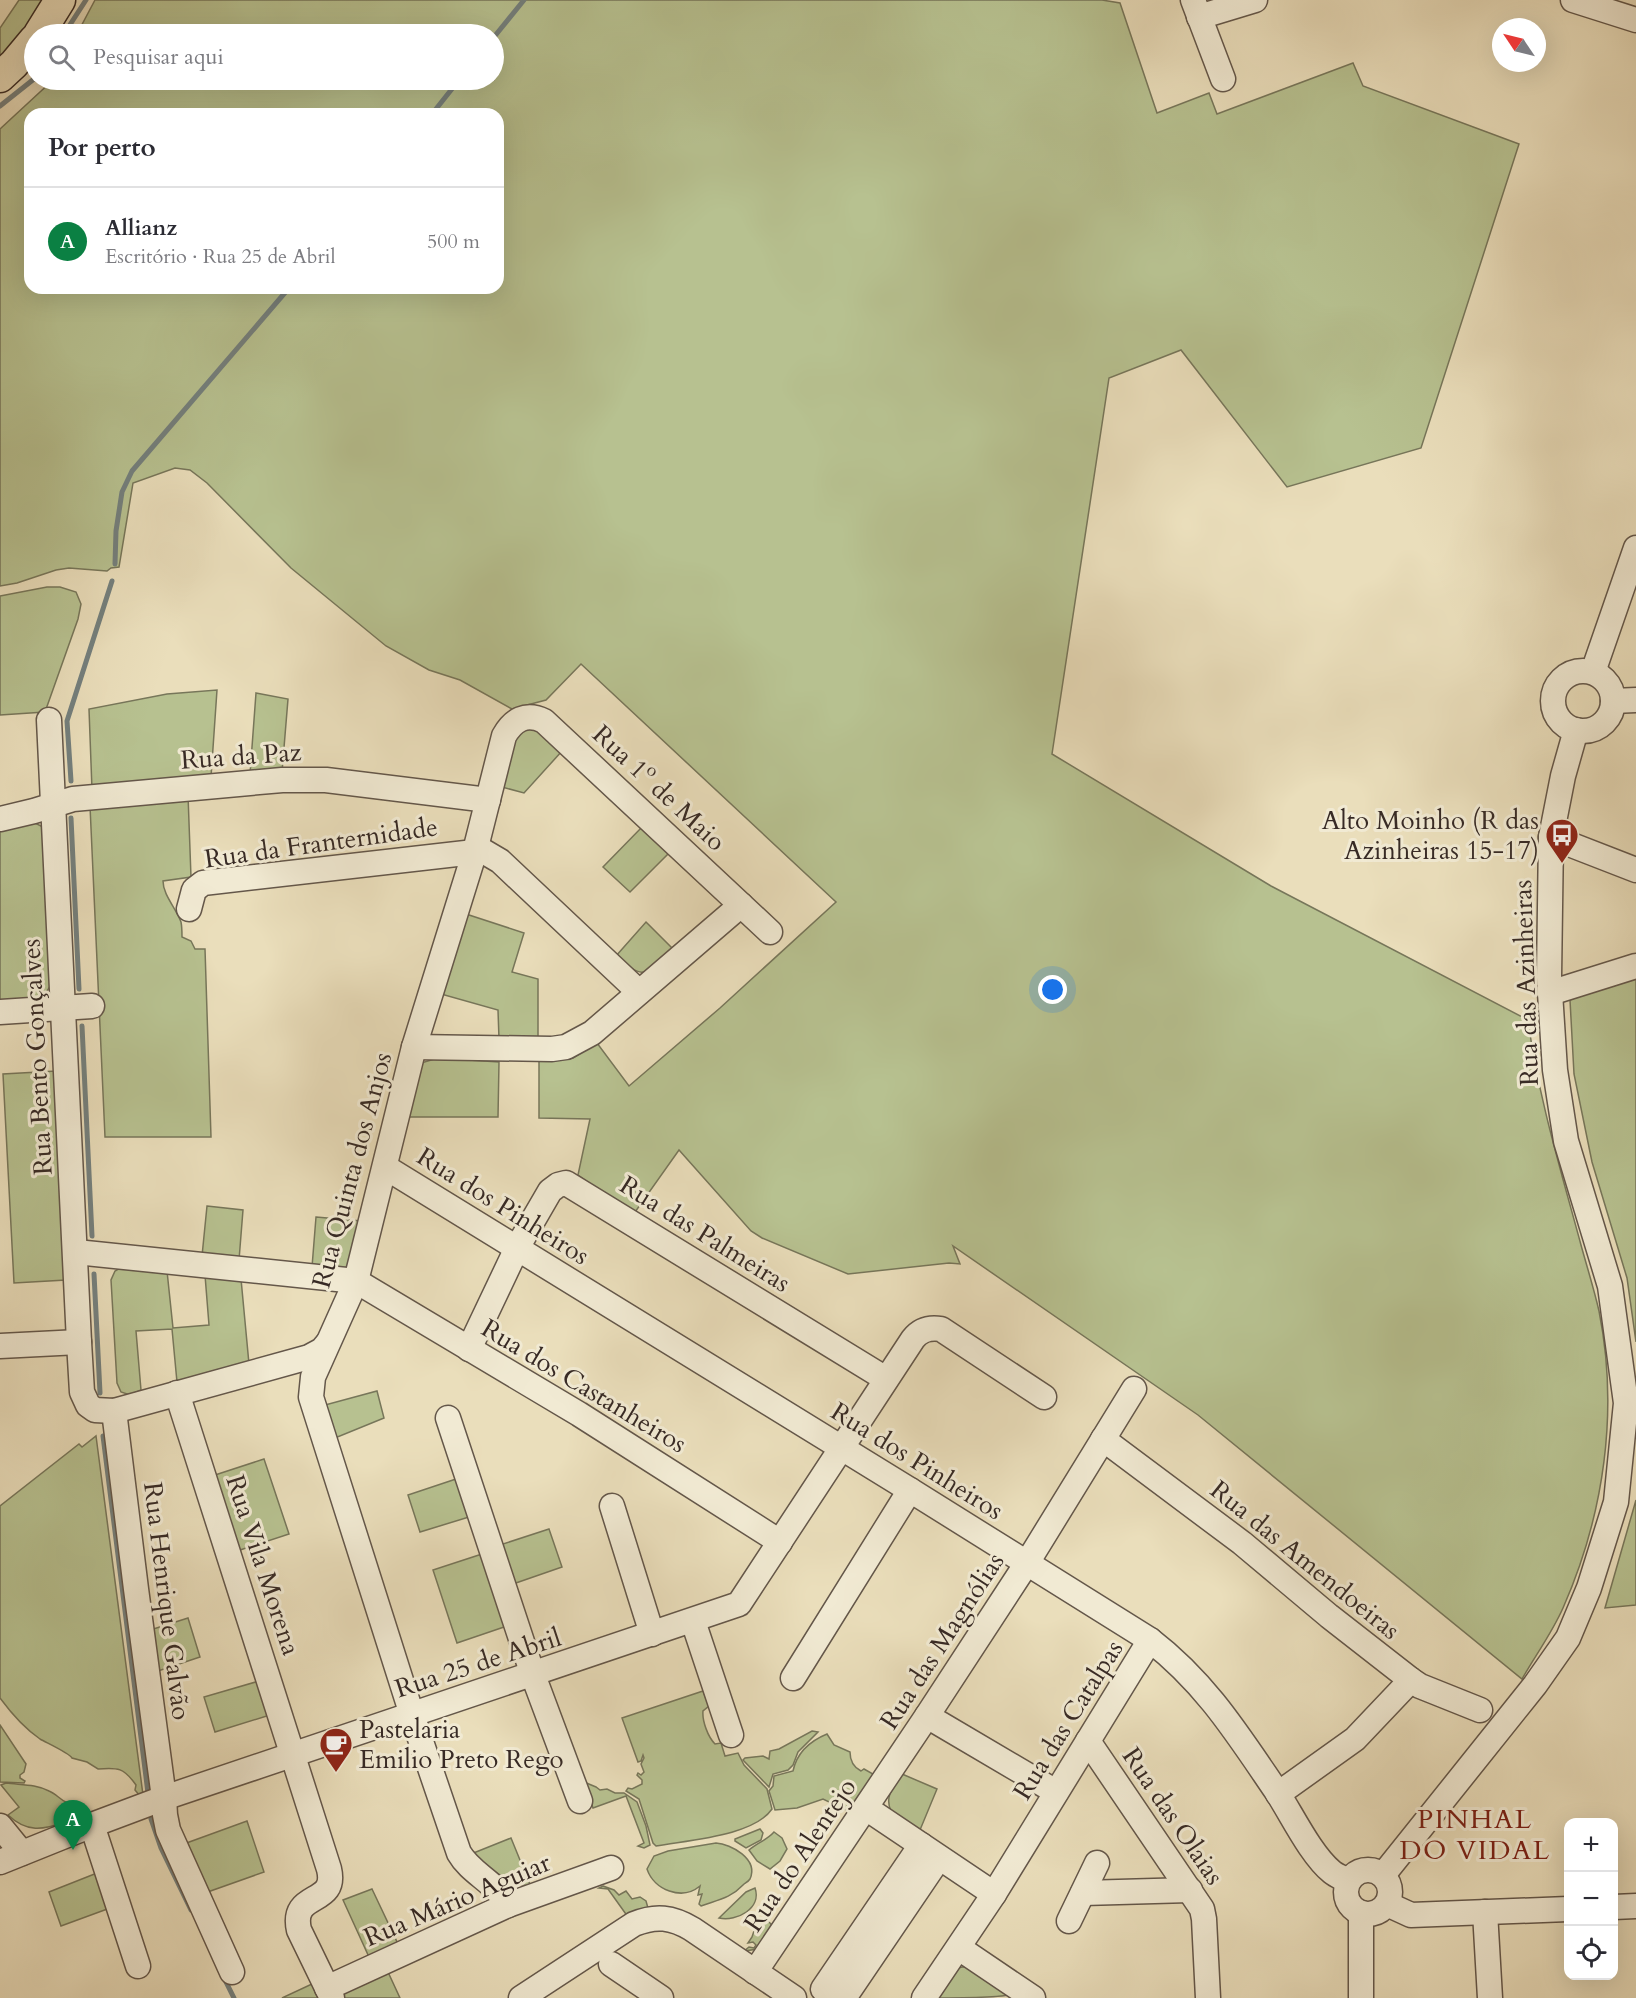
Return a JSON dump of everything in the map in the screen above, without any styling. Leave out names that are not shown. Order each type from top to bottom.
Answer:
[{"type":"main road","points":[[45,24],[60,0]]},
{"type":"main road","points":[[0,77],[24,52]]},
{"type":"street","points":[[1223,79],[1196,8],[1255,0]]},
{"type":"street","points":[[1573,0],[1636,20]]},
{"type":"street","points":[[1593,672],[1636,548]]},
{"type":"street","points":[[1593,672],[1624,700],[1597,728],[1587,731],[1566,726],[1558,719],[1553,698],[1562,679],[1571,673],[1593,672]]},
{"type":"street","name":"Rua 1º de Maio","points":[[504,736],[508,728],[522,718],[530,717],[544,721],[770,932]]},
{"type":"street","name":"Rua Bento Gonçalves","points":[[49,720],[82,1392],[88,1405],[94,1410],[114,1411]]},
{"type":"street","name":"Rua das Azinheiras","points":[[1383,1875],[1535,1685],[1568,1638],[1589,1588],[1616,1502],[1626,1403],[1610,1286],[1566,1142],[1555,1070],[1550,993],[1551,837],[1563,776],[1576,730]]},
{"type":"street","name":"Rua Quinta dos Anjos","points":[[504,736],[475,852],[414,1047],[356,1281],[313,1377],[311,1397],[412,1715],[459,1852],[471,1867],[496,1887],[508,1905]]},
{"type":"street","name":"Rua da Paz","points":[[0,819],[73,799],[303,779],[488,800]]},
{"type":"street","points":[[1551,837],[1636,870]]},
{"type":"street","points":[[475,852],[489,853],[500,861],[639,992]]},
{"type":"street","name":"Rua da Franternidade","points":[[189,909],[194,890],[203,883],[475,852]]},
{"type":"street","points":[[414,1047],[537,1050],[566,1047],[592,1033],[741,905]]},
{"type":"street","points":[[1550,993],[1636,966]]},
{"type":"street","points":[[0,1012],[92,1006]]},
{"type":"street","name":"Rua dos Pinheiros","points":[[385,1167],[1150,1640],[1182,1666],[1211,1697],[1319,1858],[1332,1872],[1348,1881]]},
{"type":"street","name":"Rua das Palmeiras","points":[[516,1248],[550,1191],[562,1183],[569,1184],[886,1379]]},
{"type":"street","points":[[469,1349],[516,1248]]},
{"type":"street","points":[[76,1252],[356,1281]]},
{"type":"street","name":"Rua dos Castanheiros","points":[[356,1281],[579,1414],[780,1542]]},
{"type":"street","points":[[780,1542],[915,1335],[926,1329],[938,1329],[1044,1397]]},
{"type":"street","points":[[0,1346],[79,1342]]},
{"type":"street","points":[[114,1411],[309,1357],[322,1350],[327,1344]]},
{"type":"street","name":"Rua das Magnólias","points":[[891,1769],[1027,1563],[1134,1389]]},
{"type":"street","name":"Rua Vila Morena","points":[[177,1394],[294,1754],[331,1878],[325,1893],[302,1906],[298,1914],[298,1923],[330,1993]]},
{"type":"street","name":"Rua Henrique Galvão","points":[[114,1411],[168,1830],[232,1972]]},
{"type":"street","points":[[448,1419],[533,1675],[580,1801]]},
{"type":"street","name":"Rua das Amendoeiras","points":[[1104,1439],[1242,1543],[1329,1616],[1411,1680],[1420,1686],[1480,1710]]},
{"type":"street","points":[[793,1678],[910,1490]]},
{"type":"street","points":[[612,1506],[652,1635]]},
{"type":"street","name":"Rua 25 de Abril","points":[[0,1862],[92,1824],[164,1798],[739,1604],[780,1542]]},
{"type":"street","points":[[693,1621],[731,1735]]},
{"type":"street","name":"Rua das Catalpas","points":[[924,1998],[994,1894],[1150,1640]]},
{"type":"street","points":[[1278,1794],[1355,1739],[1411,1680]]},
{"type":"street","points":[[927,1716],[1056,1792]]},
{"type":"street","name":"Rua das Olaias","points":[[1088,1741],[1202,1909],[1208,1998]]},
{"type":"street","name":"Rua do Alentejo","points":[[755,1972],[891,1769]]},
{"type":"street","points":[[866,1808],[994,1894]]},
{"type":"street","points":[[92,1824],[138,1966]]},
{"type":"street","points":[[0,1826],[22,1853]]},
{"type":"street","points":[[835,1998],[823,1989],[930,1851]]},
{"type":"street","points":[[844,1998],[930,1851]]},
{"type":"street","points":[[1070,1921],[1097,1863]]},
{"type":"street","name":"Rua Mário Aguiar","points":[[330,1993],[508,1905],[611,1868]]},
{"type":"street","points":[[1360,1871],[1376,1871],[1383,1875],[1390,1888],[1387,1904],[1376,1913],[1355,1911],[1347,1901],[1348,1881],[1360,1871]]},
{"type":"street","points":[[1083,1893],[1190,1890]]},
{"type":"street","points":[[1387,1904],[1411,1915],[1564,1909]]},
{"type":"street","points":[[1618,1907],[1636,1906]]},
{"type":"street","points":[[1485,1912],[1490,1998]]},
{"type":"street","points":[[1361,1913],[1361,1998]]},
{"type":"street","points":[[520,1998],[622,1930],[644,1920],[663,1917],[681,1922],[795,1998]]},
{"type":"street","points":[[959,1948],[1033,1998]]},
{"type":"street","points":[[611,1964],[661,1998]]},
{"type":"green space","points":[[19,0],[45,0],[30,24],[24,24],[24,32],[0,61],[0,28]]},
{"type":"green space","points":[[95,0],[1102,0],[1120,3],[1157,113],[1209,93],[1217,114],[1353,63],[1363,86],[1519,144],[1421,448],[1287,487],[1181,350],[1109,378],[1052,754],[1271,886],[1528,1020],[1551,1133],[1599,1311],[1608,1387],[1604,1462],[1589,1536],[1563,1608],[1522,1679],[1198,1415],[953,1246],[960,1264],[949,1263],[848,1274],[762,1238],[751,1231],[679,1150],[633,1215],[578,1175],[590,1119],[539,1118],[539,1061],[573,1058],[597,1043],[629,1086],[720,1008],[836,902],[581,664],[546,700],[512,709],[460,680],[429,670],[386,646],[291,568],[207,483],[190,470],[175,468],[133,483],[119,567],[107,571],[69,568],[56,570],[0,586],[0,129],[42,90],[504,90],[504,24],[82,24]]},
{"type":"green space","points":[[47,587],[60,587],[76,592],[81,604],[78,619],[45,712],[0,715],[0,596]]},
{"type":"green space","points":[[217,690],[211,777],[92,790],[89,709],[167,694]]},
{"type":"green space","points":[[256,693],[288,699],[282,772],[250,774]]},
{"type":"green space","points":[[535,728],[562,751],[524,793],[502,787],[513,741],[521,730]]},
{"type":"green space","points":[[188,795],[191,877],[163,881],[165,891],[181,922],[182,937],[191,941],[195,949],[205,949],[211,1137],[105,1137],[90,806]]},
{"type":"green space","points":[[35,823],[43,827],[51,985],[41,998],[0,1001],[0,830]]},
{"type":"green space","points":[[642,827],[669,853],[630,892],[603,867]]},
{"type":"green space","points":[[466,914],[524,933],[512,972],[538,979],[538,1040],[499,1039],[498,1010],[441,994]]},
{"type":"green space","points":[[646,922],[673,949],[651,969],[640,972],[616,956]]},
{"type":"green space","points":[[1636,971],[1636,1342],[1627,1278],[1592,1162],[1574,1074],[1570,1000]]},
{"type":"green space","points":[[438,1058],[499,1062],[498,1117],[404,1117],[421,1063]]},
{"type":"green space","points":[[56,1071],[66,1280],[14,1283],[3,1074]]},
{"type":"green space","points":[[207,1206],[243,1210],[239,1260],[202,1256]]},
{"type":"green space","points":[[316,1217],[361,1221],[348,1268],[312,1267]]},
{"type":"green space","points":[[122,1267],[167,1271],[173,1328],[209,1325],[205,1275],[241,1279],[249,1364],[177,1382],[172,1329],[136,1331],[141,1390],[130,1395],[121,1392],[117,1383],[111,1280],[115,1271]]},
{"type":"green space","points":[[377,1391],[384,1418],[335,1438],[325,1405]]},
{"type":"green space","points":[[96,1436],[143,1795],[140,1796],[135,1790],[136,1785],[124,1772],[111,1768],[98,1769],[87,1762],[72,1758],[40,1739],[18,1720],[0,1698],[0,1506],[79,1444],[82,1447]]},
{"type":"green space","points":[[264,1459],[289,1534],[240,1550],[215,1475]]},
{"type":"green space","points":[[456,1479],[469,1517],[420,1532],[408,1495]]},
{"type":"green space","points":[[1636,1500],[1636,1605],[1605,1608]]},
{"type":"green space","points":[[549,1529],[562,1567],[513,1584],[500,1545]]},
{"type":"green space","points":[[482,1554],[507,1626],[457,1643],[433,1570]]},
{"type":"green space","points":[[188,1618],[200,1657],[152,1673],[147,1631]]},
{"type":"green space","points":[[259,1681],[270,1715],[215,1732],[204,1697]]},
{"type":"green space","points":[[703,1691],[709,1706],[703,1711],[703,1719],[710,1737],[715,1744],[721,1743],[725,1756],[738,1753],[744,1765],[767,1789],[772,1809],[763,1818],[736,1831],[656,1846],[653,1843],[639,1799],[626,1791],[628,1788],[632,1789],[642,1784],[642,1780],[637,1775],[644,1772],[641,1764],[644,1758],[643,1755],[641,1761],[638,1762],[622,1718]]},
{"type":"green space","points":[[0,1725],[26,1764],[24,1772],[20,1775],[24,1783],[0,1782]]},
{"type":"green space","points":[[812,1731],[818,1732],[798,1752],[793,1765],[788,1770],[773,1774],[769,1787],[743,1760],[763,1756],[769,1759],[770,1751],[779,1749]]},
{"type":"green space","points":[[827,1734],[834,1745],[850,1752],[851,1761],[856,1768],[861,1771],[864,1769],[876,1778],[858,1806],[846,1810],[823,1799],[797,1808],[775,1810],[769,1791],[773,1786],[774,1776],[793,1771],[805,1748]]},
{"type":"green space","points":[[902,1774],[937,1789],[920,1830],[891,1811],[889,1806],[891,1791]]},
{"type":"green space","points":[[584,1782],[600,1790],[607,1789],[615,1793],[624,1793],[637,1802],[650,1845],[644,1848],[638,1846],[644,1843],[626,1796],[593,1808]]},
{"type":"green space","points":[[6,1783],[44,1789],[64,1801],[75,1803],[76,1808],[73,1814],[64,1819],[65,1822],[42,1828],[22,1825],[8,1815],[19,1807],[1,1785]]},
{"type":"green space","points":[[247,1821],[264,1872],[202,1894],[181,1845]]},
{"type":"green space","points":[[760,1829],[763,1833],[761,1840],[746,1848],[735,1841],[735,1839]]},
{"type":"green space","points":[[774,1832],[782,1838],[787,1849],[780,1861],[770,1869],[757,1861],[749,1850]]},
{"type":"green space","points":[[511,1838],[531,1887],[506,1878],[471,1854]]},
{"type":"green space","points":[[716,1843],[736,1850],[751,1865],[750,1879],[729,1896],[701,1906],[699,1904],[702,1894],[698,1895],[700,1886],[685,1893],[669,1891],[656,1883],[647,1869],[654,1856],[668,1851]]},
{"type":"green space","points":[[97,1873],[110,1908],[61,1926],[49,1892]]},
{"type":"green space","points":[[603,1886],[614,1890],[619,1895],[626,1891],[632,1899],[640,1897],[646,1901],[648,1908],[628,1917],[608,1889],[599,1888]]},
{"type":"green space","points":[[755,1888],[755,1902],[746,1912],[733,1918],[719,1918],[746,1892]]},
{"type":"green space","points":[[372,1889],[398,1944],[369,1957],[343,1900]]},
{"type":"green space","points":[[766,1919],[772,1929],[758,1949],[744,1951],[749,1947],[754,1948],[756,1945],[753,1942],[748,1943],[757,1922]]},
{"type":"green space","points":[[971,1967],[1013,1994],[932,1998],[957,1968]]},
{"type":"green space","points":[[388,1972],[400,1998],[343,1998],[343,1994]]},
{"type":"green space","points":[[314,1983],[320,1998],[282,1998]]},
{"type":"waterway","points":[[70,24],[86,0]]},
{"type":"waterway","points":[[504,25],[524,0]]},
{"type":"waterway","points":[[0,106],[24,87]]},
{"type":"waterway","points":[[437,108],[451,90]]},
{"type":"waterway","points":[[115,564],[116,531],[122,492],[132,471],[284,294]]},
{"type":"waterway","points":[[71,781],[67,721],[112,581]]},
{"type":"waterway","points":[[71,818],[79,989]]},
{"type":"waterway","points":[[82,1026],[92,1236]]},
{"type":"waterway","points":[[94,1274],[100,1393]]},
{"type":"waterway","points":[[103,1436],[148,1793]]},
{"type":"waterway","points":[[151,1819],[161,1848],[191,1910]]},
{"type":"waterway","points":[[224,1978],[234,1998]]},
{"type":"place","name":"Alto Moinho (R das Azinheiras 15-17)","points":[[1562,864]]},
{"type":"place","name":"Pastelaria Emilio Preto Rego","points":[[336,1773]]},
{"type":"place","name":"Allianz","points":[[73,1850]]},
{"type":"district","name":"PINHAL DO VIDAL","points":[[1475,1834]]}]
